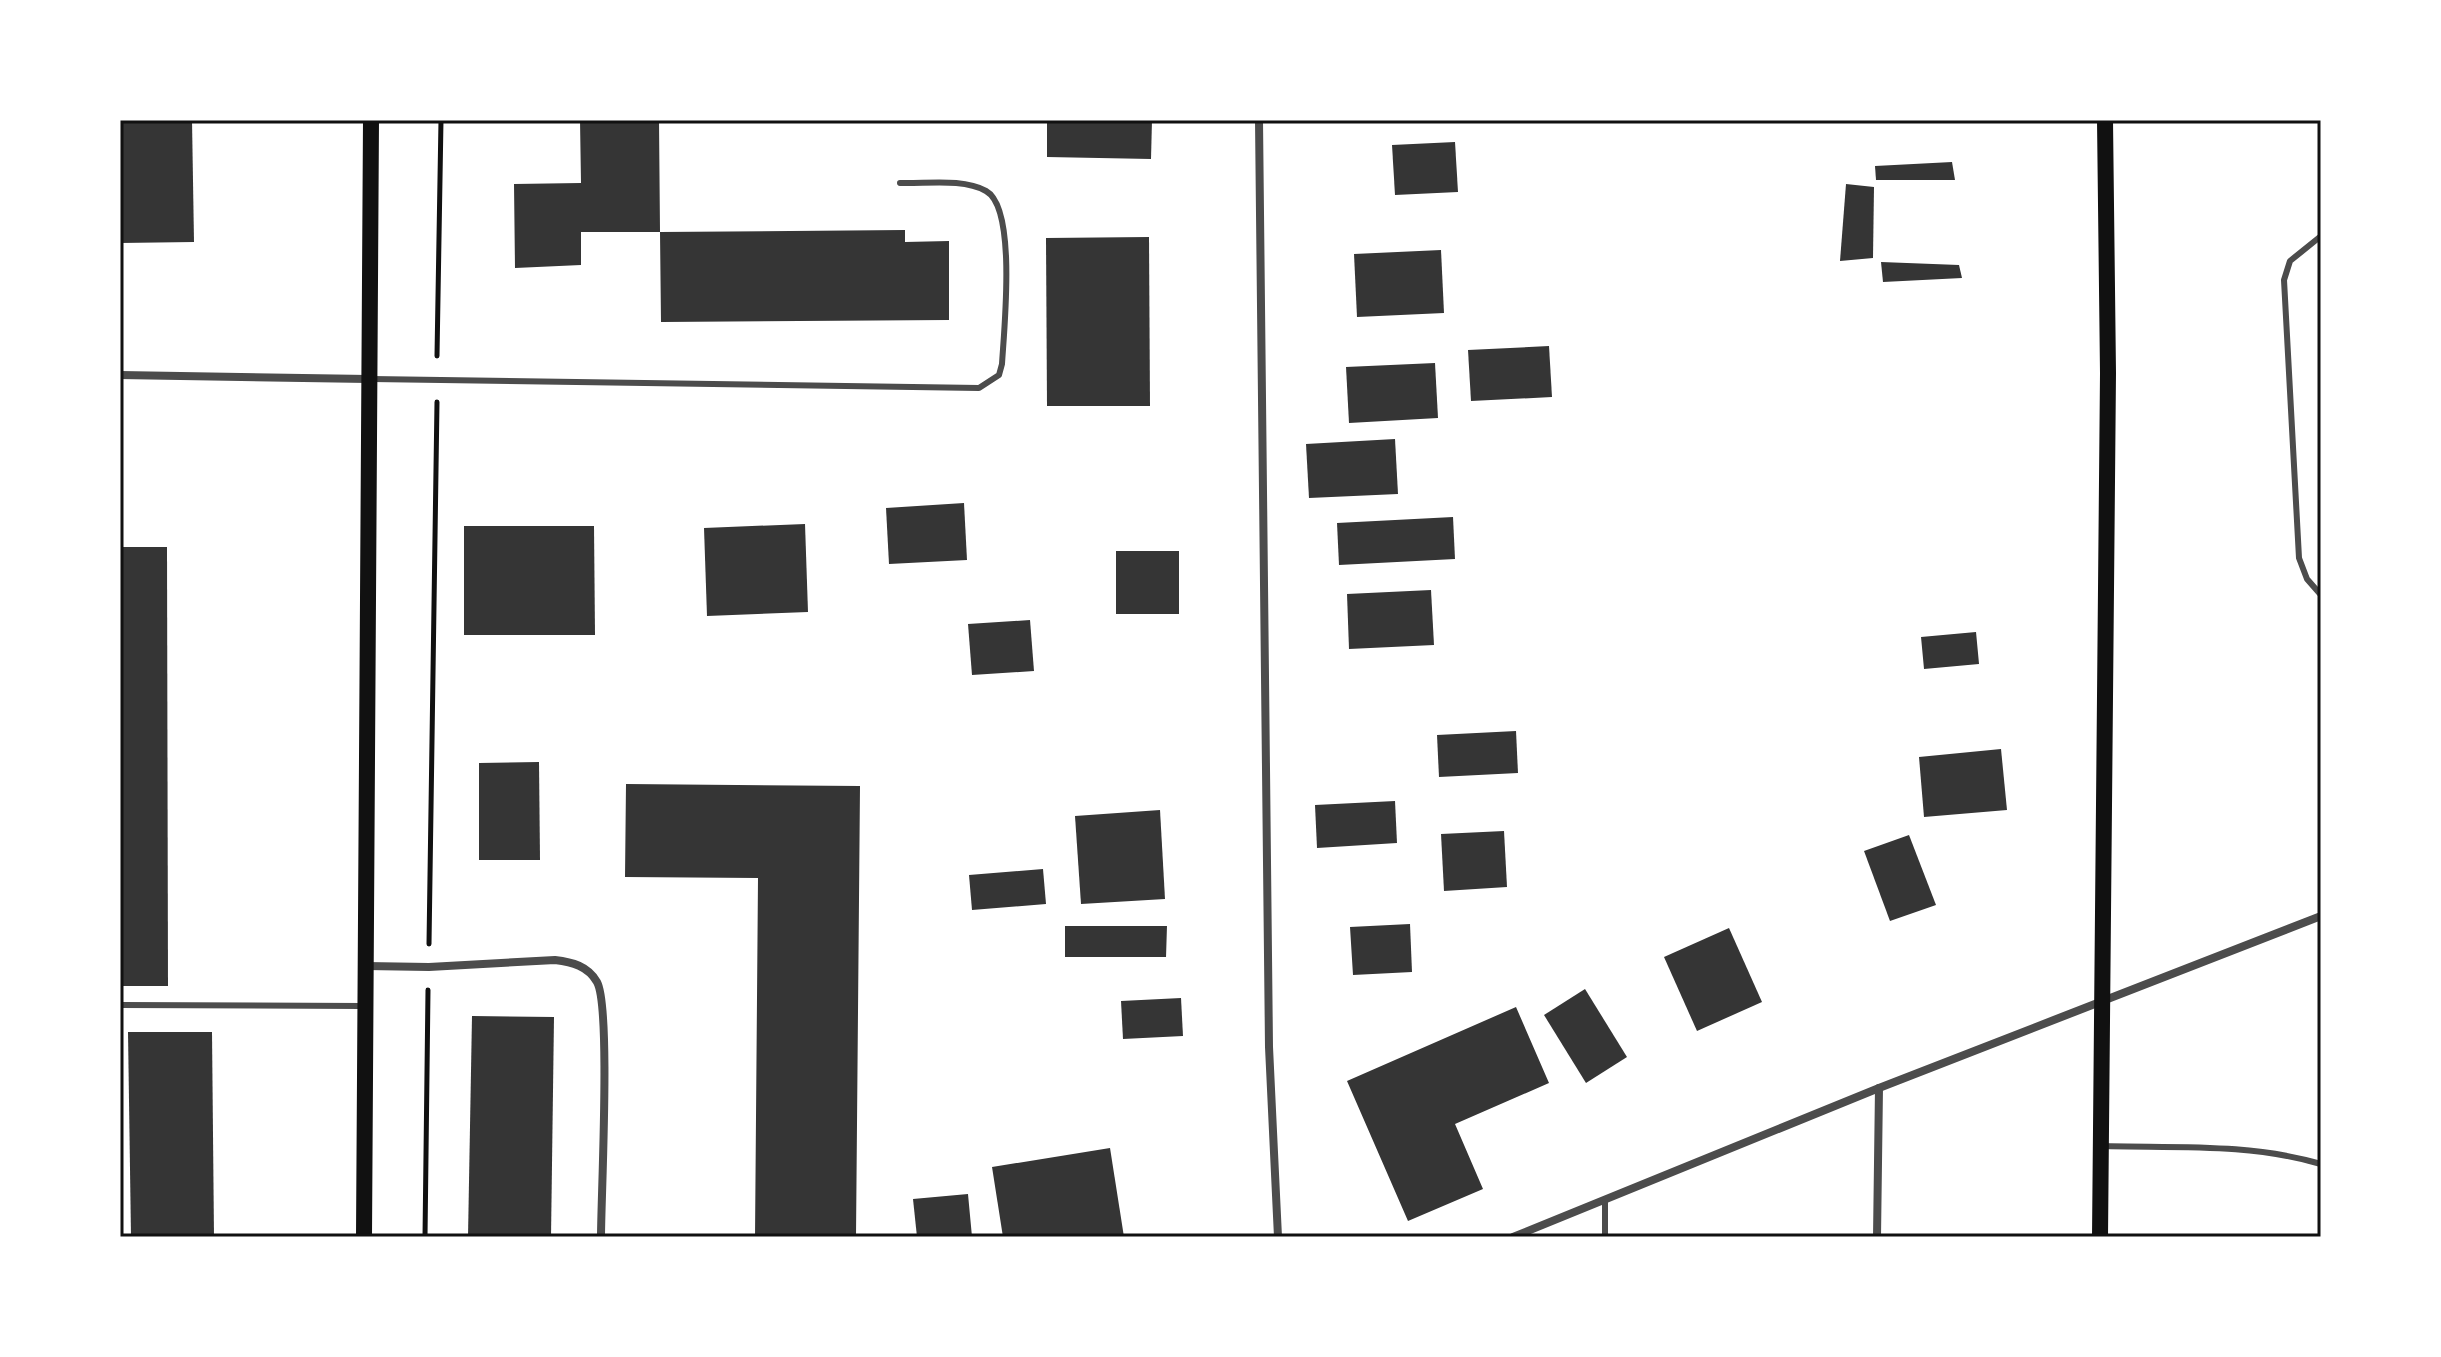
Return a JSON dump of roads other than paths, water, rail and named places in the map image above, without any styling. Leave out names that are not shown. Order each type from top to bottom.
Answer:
[{"type":"main road","points":[[364,1237],[371,120]]},
{"type":"main road","points":[[2100,1237],[2108,389],[2105,120]]},
{"type":"street","points":[[1259,120],[1269,1047],[1278,1237]]},
{"type":"street","points":[[120,375],[368,379]]},
{"type":"street","points":[[1513,1237],[1879,1088],[2321,916]]},
{"type":"street","points":[[366,966],[429,967],[555,960],[574,962],[596,980],[601,992],[603,1031],[601,1237]]},
{"type":"street","points":[[1877,1237],[1879,1088]]},
{"type":"lane","points":[[368,379],[979,388],[999,375],[1002,364],[1005,235],[1000,206],[993,196],[969,185],[900,183]]},
{"type":"lane","points":[[2321,236],[2290,261],[2284,280],[2299,558],[2307,579],[2321,595]]},
{"type":"lane","points":[[120,1005],[366,1006]]},
{"type":"lane","points":[[2100,1146],[2245,1149],[2288,1154],[2321,1164]]},
{"type":"lane","points":[[1605,1200],[1605,1237]]}]
